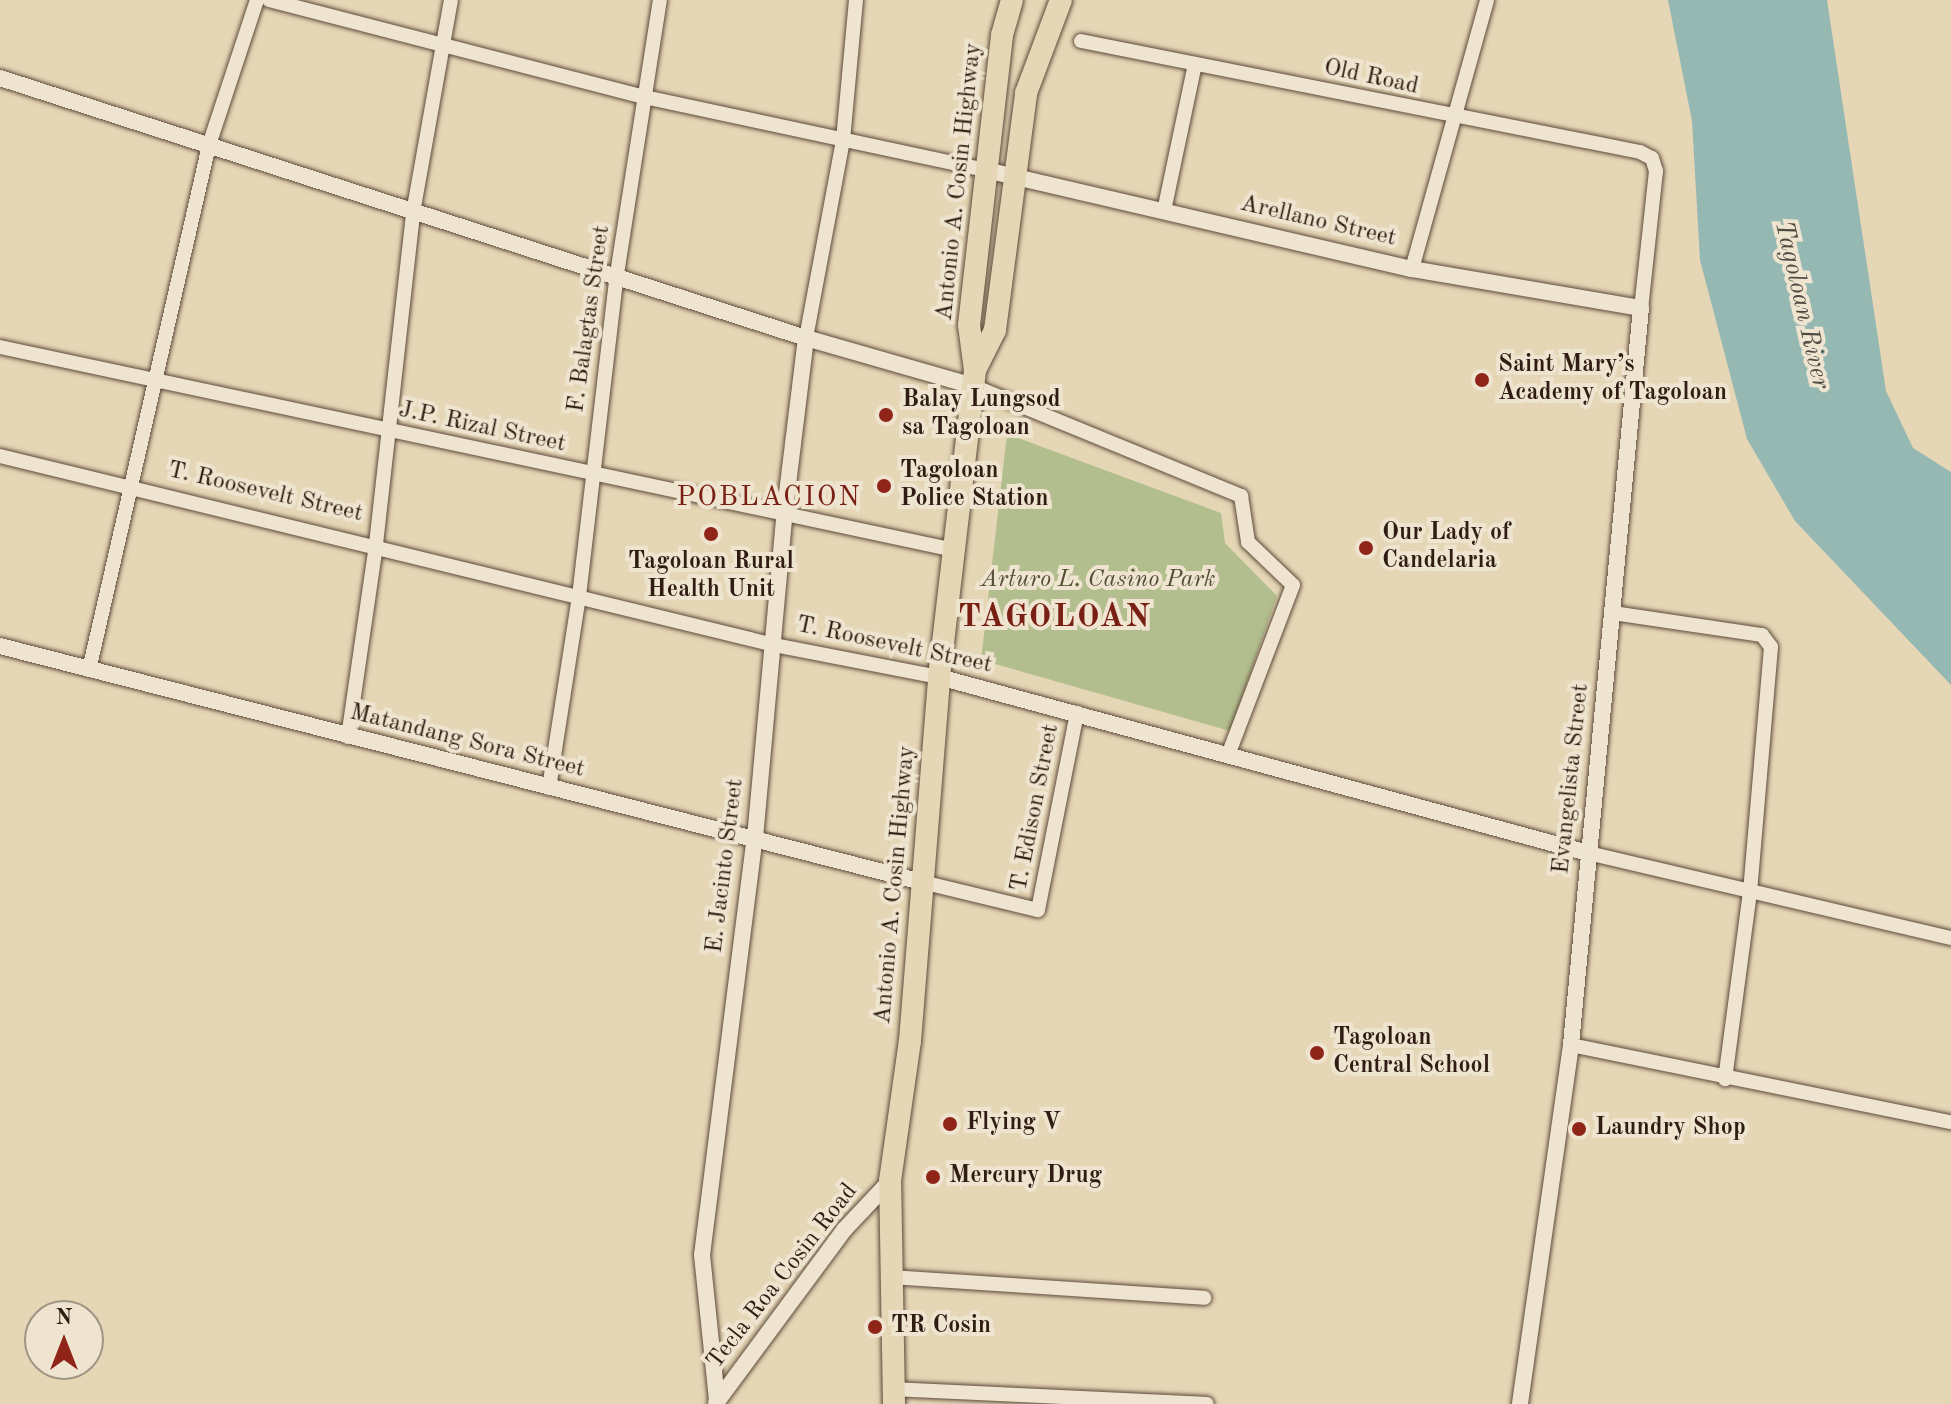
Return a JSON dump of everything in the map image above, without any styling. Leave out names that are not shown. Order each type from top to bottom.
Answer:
[{"type":"highway","name":"Antonio A. Cosin Highway","points":[[893,1397],[890,1181],[910,1041],[939,677],[974,378],[969,325],[1002,35],[1012,0]]},
{"type":"highway","name":"Antonio A. Cosin Highway","points":[[974,378],[995,330],[1026,93],[1061,0]]},
{"type":"street","points":[[89,670],[209,145],[257,0]]},
{"type":"street","points":[[269,0],[444,48],[645,97],[986,170]]},
{"type":"street","points":[[348,737],[376,544],[413,213],[451,0]]},
{"type":"street","name":"F. Balagtas Street","points":[[549,788],[579,596],[617,274],[660,0]]},
{"type":"street","points":[[806,338],[843,140],[856,0]]},
{"type":"street","points":[[1412,269],[1451,118],[1487,0]]},
{"type":"street","name":"Old Road","points":[[1081,41],[1652,158]]},
{"type":"street","points":[[1164,211],[1195,64]]},
{"type":"street","points":[[0,78],[413,213],[617,274],[806,338],[974,378],[1241,496],[1248,542],[1293,585],[1228,755]]},
{"type":"street","name":"Evangelista Street","points":[[1520,1404],[1571,1045],[1656,171],[1652,158]]},
{"type":"street","name":"Arellano Street","points":[[986,170],[1412,269],[1641,308]]},
{"type":"street","name":"E. Jacinto Street","points":[[716,1402],[702,1255],[755,838],[784,517],[806,338]]},
{"type":"street","name":"J.P. Rizal Street","points":[[0,347],[784,517],[954,550]]},
{"type":"street","name":"T. Roosevelt Street","points":[[0,456],[376,544],[774,645],[939,677],[1588,853]]},
{"type":"street","points":[[1613,613],[1762,635],[1769,640],[1750,892],[1725,1079]]},
{"type":"street","name":"Matandang Sora Street","points":[[0,646],[922,882]]},
{"type":"street","name":"T. Edison Street","points":[[922,882],[1038,910],[1077,713]]},
{"type":"street","points":[[1588,853],[1951,938]]},
{"type":"street","points":[[1571,1045],[1725,1079],[1951,1122]]},
{"type":"street","name":"Tecla Roa Cosin Road","points":[[716,1402],[844,1230],[890,1181]]},
{"type":"street","points":[[890,1277],[1204,1298]]},
{"type":"street","points":[[893,1397],[1207,1404]]},
{"type":"green space","name":"Arturo L. Casino Park","points":[[1007,434],[1221,513],[1225,543],[1277,596],[1230,731],[981,660]]},
{"type":"water","name":"Tagoloan River","points":[[1668,0],[1827,0],[1886,391],[1913,448],[1951,472],[1951,685],[1795,521],[1747,439],[1700,260],[1692,121]]},
{"type":"place","name":"Saint Mary’s Academy of Tagoloan","points":[[1482,380]]},
{"type":"place","name":"Balay Lungsod sa Tagoloan","points":[[886,415]]},
{"type":"place","name":"Tagoloan Police Station","points":[[884,486]]},
{"type":"place","name":"Tagoloan Rural Health Unit","points":[[711,534]]},
{"type":"place","name":"Our Lady of Candelaria","points":[[1366,548]]},
{"type":"place","name":"Tagoloan Central School","points":[[1317,1053]]},
{"type":"place","name":"Flying V","points":[[950,1124]]},
{"type":"place","name":"Laundry Shop","points":[[1579,1129]]},
{"type":"place","name":"Mercury Drug","points":[[933,1177]]},
{"type":"place","name":"TR Cosin","points":[[875,1327]]},
{"type":"district","name":"POBLACION","points":[[769,498]]},
{"type":"district","name":"TAGOLOAN","points":[[1055,618]]}]
